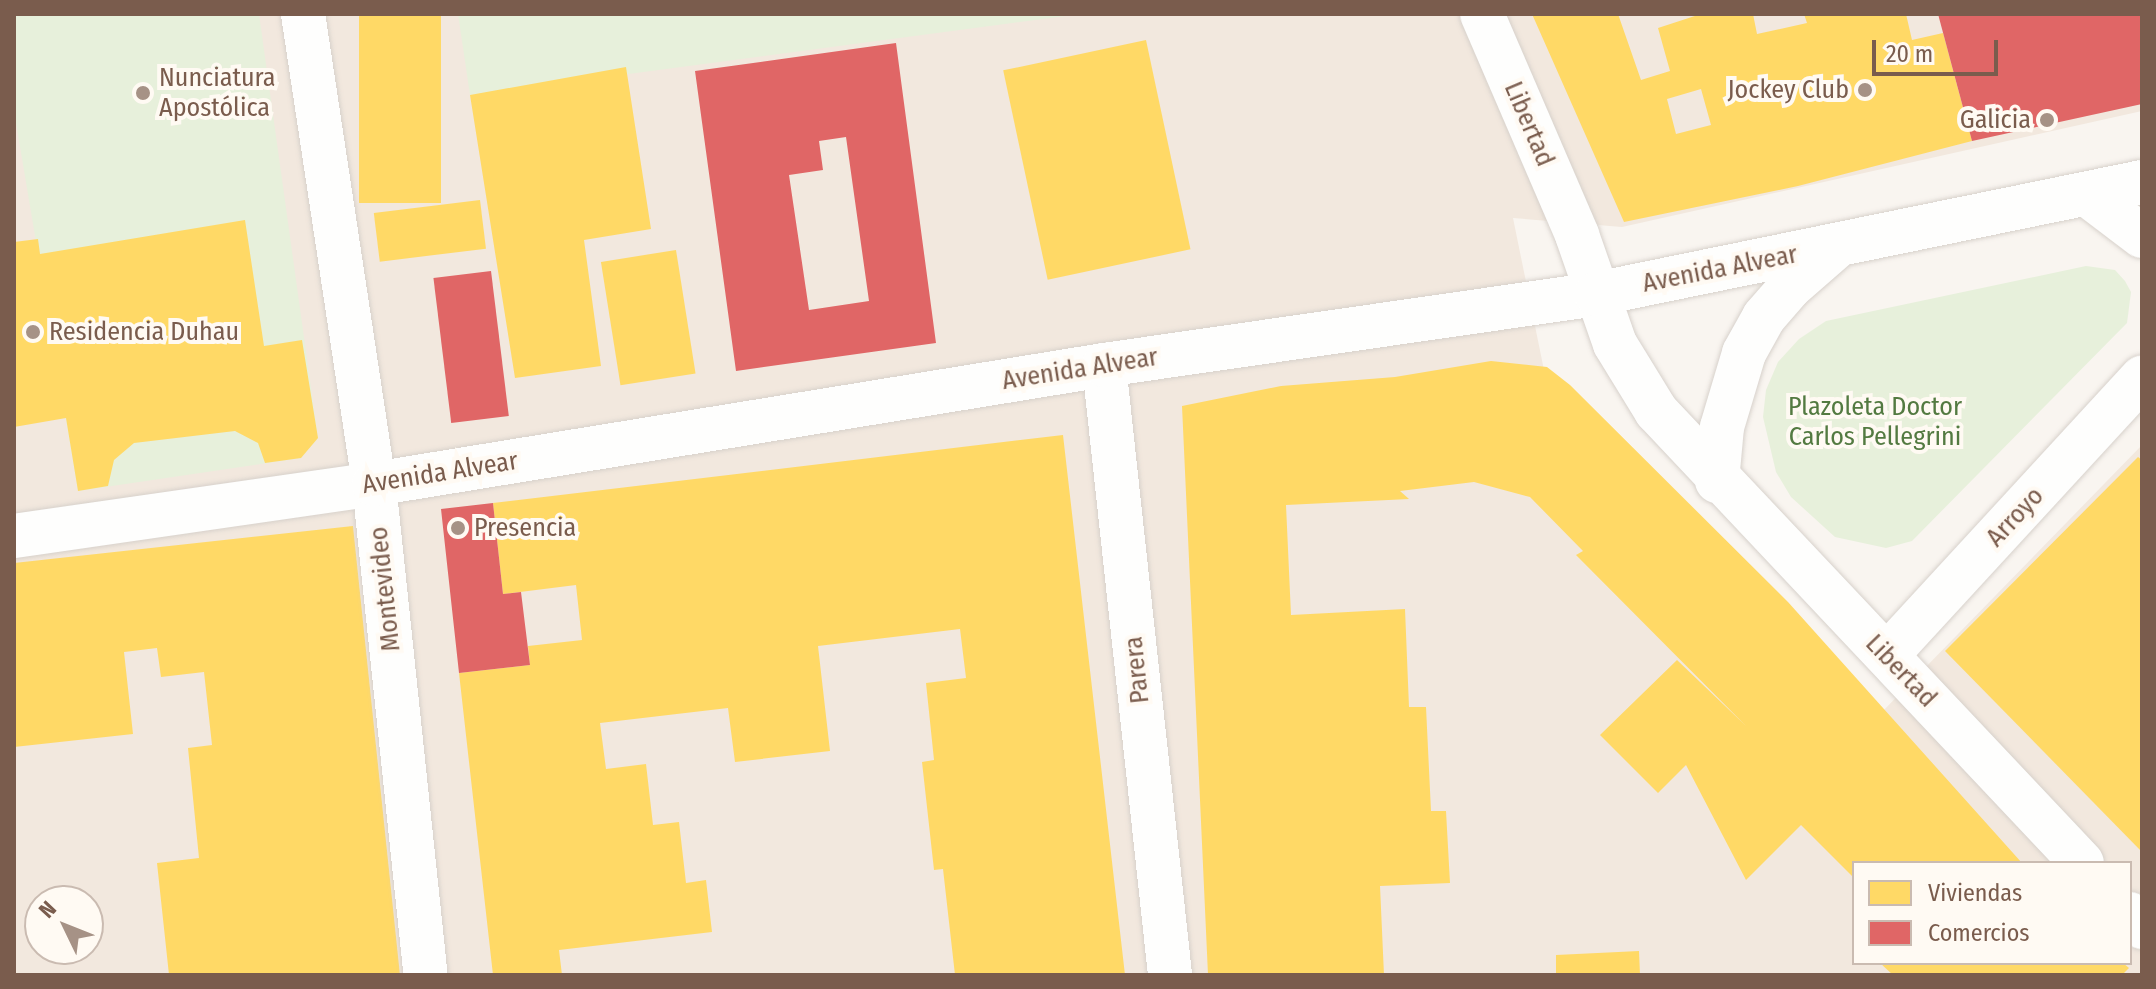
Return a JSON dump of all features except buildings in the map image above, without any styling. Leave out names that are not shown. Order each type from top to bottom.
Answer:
[{"type":"street","name":"Montevideo","points":[[303,14],[374,484],[426,975]]},
{"type":"street","name":"Libertad","points":[[1482,14],[1577,235],[1596,294],[1635,380],[1717,481],[1887,655],[2080,861]]},
{"type":"street","name":"Avenida Alvear","points":[[14,536],[374,484],[1104,365],[1596,294],[2142,182]]},
{"type":"street","points":[[2088,195],[2142,236]]},
{"type":"street","points":[[1717,481],[1722,427],[1744,353],[1789,288],[1836,247]]},
{"type":"street","name":"Parera","points":[[1104,365],[1170,975]]},
{"type":"street","name":"Arroyo","points":[[1887,655],[2142,378]]},
{"type":"shaded area","points":[[14,14],[2142,14],[2142,111],[1622,227],[1513,218],[1545,375],[1882,712],[2142,445],[2142,975],[14,975]]},
{"type":"green space","points":[[14,14],[259,14],[318,438],[301,458],[78,491],[14,111]]},
{"type":"green space","points":[[458,14],[1081,14],[470,95]]},
{"type":"green space","name":"Plazoleta Doctor Carlos Pellegrini","points":[[2086,266],[2115,270],[2125,281],[2131,292],[2127,323],[1912,541],[1886,548],[1835,537],[1791,497],[1776,472],[1763,417],[1766,390],[1778,362],[1799,339],[1826,321]]},
{"type":"place","name":"Jockey Club","points":[[1865,90]]},
{"type":"place","name":"Nunciatura Apostólica","points":[[143,93]]},
{"type":"place","name":"Galicia","points":[[2047,120]]},
{"type":"place","name":"Residencia Duhau","points":[[33,332]]},
{"type":"place","name":"Presencia","points":[[458,528]]}]
